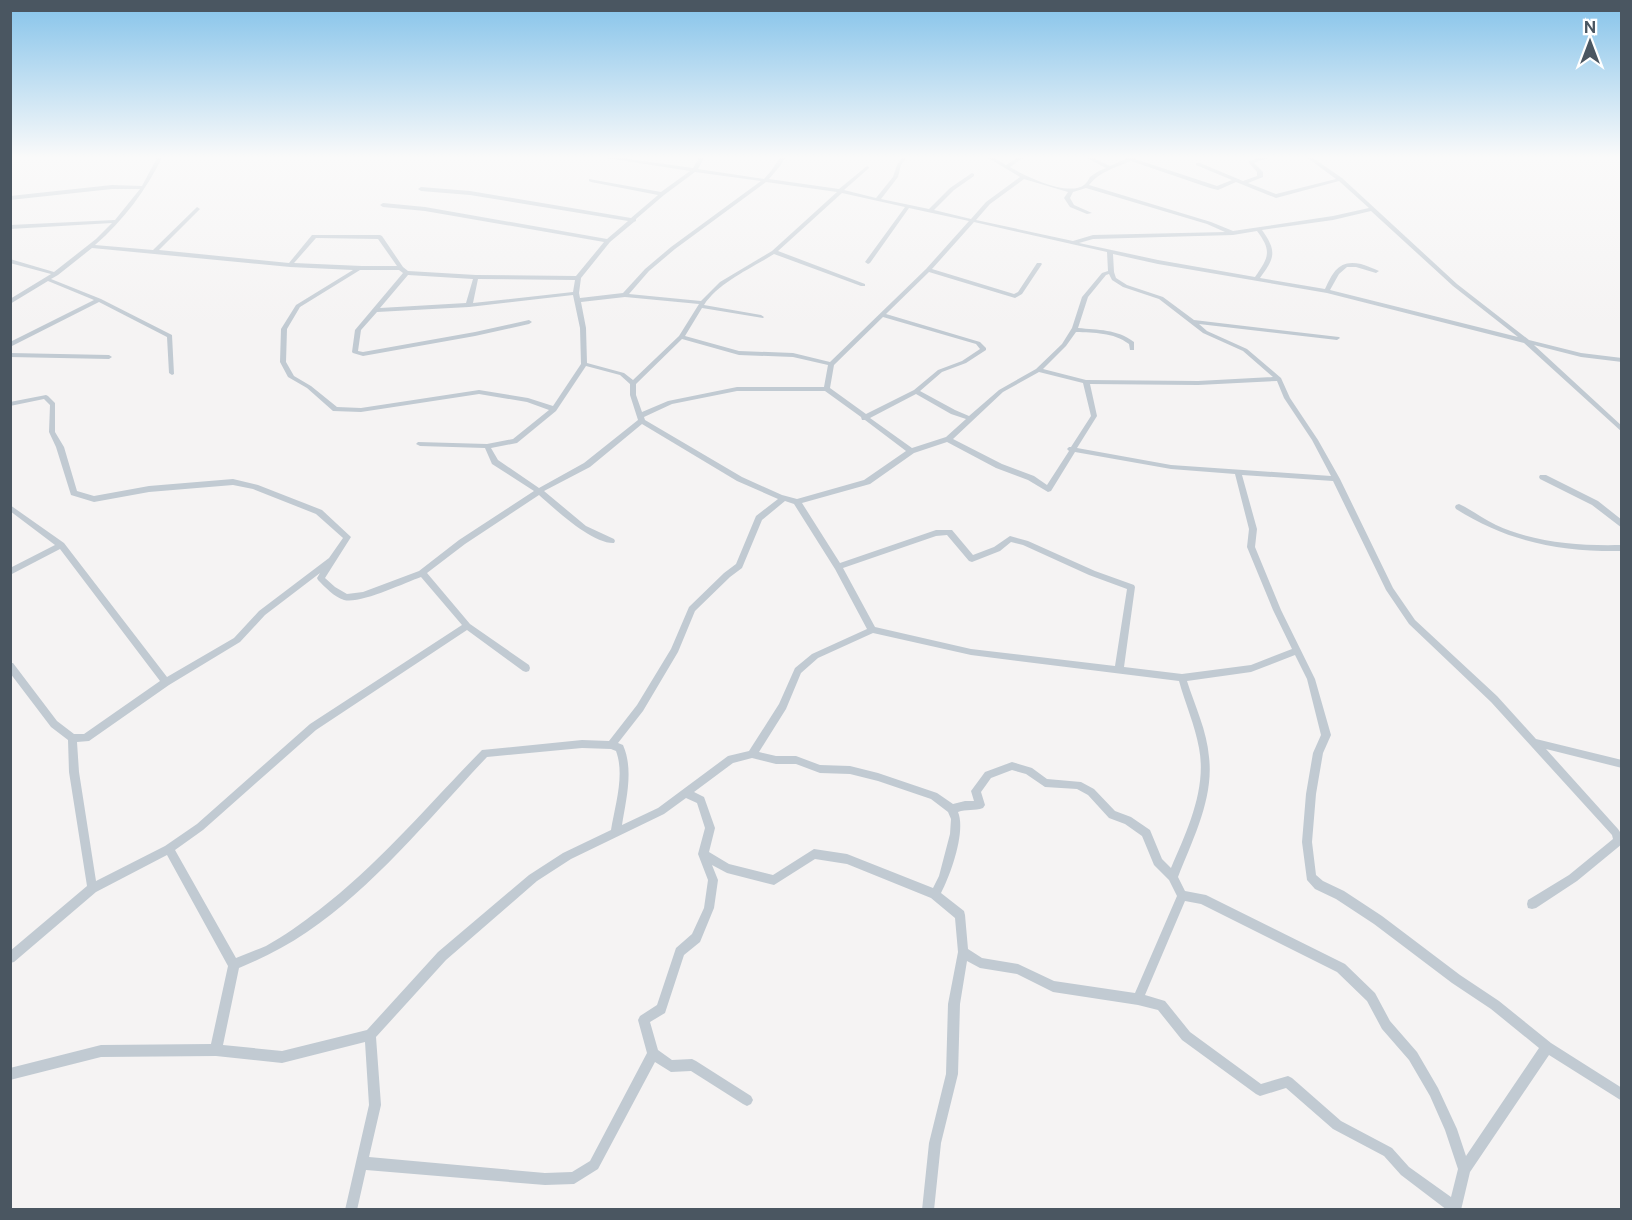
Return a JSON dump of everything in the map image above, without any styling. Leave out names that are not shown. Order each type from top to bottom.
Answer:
[{"type":"street","points":[[10,302],[49,280],[118,221],[124,213]]},
{"type":"street","points":[[156,250],[192,213]]},
{"type":"street","points":[[447,213],[608,241]]},
{"type":"street","points":[[591,213],[634,220]]},
{"type":"street","points":[[420,444],[487,446],[515,441],[554,409],[584,364],[583,328],[577,297],[578,278],[608,241],[642,213]]},
{"type":"street","points":[[626,295],[639,278],[685,238],[720,213]]},
{"type":"street","points":[[818,213],[774,252],[722,283],[702,304],[681,337],[633,383],[633,395],[642,418],[739,478],[783,499],[797,502],[867,482],[911,451],[948,439],[1001,391],[1038,370],[1064,345],[1074,330],[1085,297],[1104,274],[1111,272]]},
{"type":"street","points":[[868,262],[903,213]]},
{"type":"street","points":[[940,213],[1110,252],[1327,291],[1581,355],[1622,360]]},
{"type":"street","points":[[827,389],[831,364],[928,270],[978,213]]},
{"type":"street","points":[[1176,213],[1233,233]]},
{"type":"street","points":[[1072,243],[1094,237],[1233,233],[1347,213]]},
{"type":"street","points":[[1377,213],[1455,285],[1524,339],[1622,430]]},
{"type":"street","points":[[10,227],[118,221]]},
{"type":"street","points":[[1258,277],[1271,258],[1272,251],[1259,230]]},
{"type":"street","points":[[290,265],[314,236],[335,235],[380,237],[404,270]]},
{"type":"street","points":[[90,246],[156,250],[290,265],[404,270],[476,277],[578,278]]},
{"type":"street","points":[[774,252],[862,285]]},
{"type":"street","points":[[1110,252],[1111,272],[1114,279],[1125,286],[1161,298],[1206,332],[1245,350],[1280,379],[1287,398],[1315,440],[1336,479],[1384,580],[1412,622],[1494,699],[1612,828],[1619,840],[1573,878],[1532,904]]},
{"type":"street","points":[[10,261],[56,274]]},
{"type":"street","points":[[928,270],[1015,296],[1020,293],[1039,264]]},
{"type":"street","points":[[1327,291],[1337,269],[1346,265],[1353,264],[1376,271]]},
{"type":"street","points":[[358,269],[298,306],[284,329],[283,362],[291,377],[309,387],[335,409],[361,410],[479,392],[528,400],[554,409]]},
{"type":"street","points":[[404,270],[358,330],[356,352],[363,354],[529,322]]},
{"type":"street","points":[[469,305],[476,277]]},
{"type":"street","points":[[49,280],[99,300],[170,336],[172,373]]},
{"type":"street","points":[[374,310],[626,295],[702,304],[761,317]]},
{"type":"street","points":[[10,345],[99,300]]},
{"type":"street","points":[[864,417],[916,391],[940,371],[964,362],[984,349],[984,346],[883,315]]},
{"type":"street","points":[[1193,322],[1337,338]]},
{"type":"street","points":[[1074,330],[1114,333],[1125,337],[1132,343],[1132,349]]},
{"type":"street","points":[[681,337],[739,353],[793,355],[831,364]]},
{"type":"street","points":[[10,355],[109,357]]},
{"type":"street","points":[[584,364],[622,374],[633,383]]},
{"type":"street","points":[[1038,370],[1086,382],[1198,383],[1280,379]]},
{"type":"street","points":[[948,439],[999,466],[1031,478],[1048,489],[1071,449],[1094,416],[1086,382]]},
{"type":"street","points":[[10,404],[46,397],[53,405],[52,432],[60,447],[74,493],[94,499],[149,489],[233,482],[255,487],[319,512],[346,537],[321,578],[332,589],[346,597],[364,595],[422,573],[462,542],[539,491],[587,465],[642,418],[670,402],[737,389],[827,389],[911,451]]},
{"type":"street","points":[[916,391],[953,412],[971,419]]},
{"type":"street","points":[[487,446],[495,462],[539,491],[583,528],[610,541]]},
{"type":"street","points":[[1071,449],[1171,468],[1336,479]]},
{"type":"street","points":[[1238,473],[1253,529],[1251,547],[1296,651],[1311,679],[1326,735],[1318,753],[1311,794],[1307,842],[1311,877],[1319,885],[1340,895],[1378,920],[1456,979],[1495,1005],[1547,1047],[1622,1095]]},
{"type":"street","points":[[1543,477],[1595,503],[1622,525]]},
{"type":"street","points":[[611,745],[640,708],[675,650],[692,609],[739,566],[759,518],[783,499]]},
{"type":"street","points":[[797,502],[838,567],[872,630]]},
{"type":"street","points":[[10,507],[61,545],[166,682]]},
{"type":"street","points":[[1459,507],[1477,520],[1525,538],[1577,547],[1622,548]]},
{"type":"street","points":[[838,567],[936,533],[949,532],[972,559],[997,549],[1010,539],[1025,543],[1092,573],[1131,587],[1119,670]]},
{"type":"street","points":[[10,572],[61,545]]},
{"type":"street","points":[[10,666],[54,724],[72,738],[86,738],[166,682],[237,640],[262,614],[335,557]]},
{"type":"street","points":[[422,573],[467,626],[526,668]]},
{"type":"street","points":[[10,958],[92,888],[169,849],[200,827],[313,727],[467,626]]},
{"type":"street","points":[[752,754],[783,706],[798,671],[815,656],[872,630],[971,652],[1182,678],[1251,668],[1296,651]]},
{"type":"street","points":[[1173,877],[1199,806],[1206,759],[1182,678]]},
{"type":"street","points":[[72,738],[74,772],[92,888]]},
{"type":"street","points":[[1536,743],[1622,764]]},
{"type":"street","points":[[234,965],[256,957],[312,922],[396,849],[485,753],[582,744],[611,745],[620,748],[624,755],[616,831]]},
{"type":"street","points":[[10,1074],[101,1051],[216,1050],[282,1058],[370,1035],[442,956],[533,878],[567,856],[661,811],[687,794],[731,759],[752,754],[776,760],[796,760],[820,769],[850,770],[878,777],[934,796],[952,809],[956,819],[955,834],[944,877],[935,894]]},
{"type":"street","points":[[952,809],[965,805],[980,805],[976,791],[988,775],[1012,766],[1029,771],[1045,783],[1078,785],[1091,792],[1112,815],[1128,820],[1146,833],[1158,862],[1173,877],[1182,896],[1138,999]]},
{"type":"street","points":[[362,1162],[545,1179],[574,1178],[594,1165],[652,1054],[644,1020],[661,1009],[680,952],[696,938],[709,908],[712,880],[703,854],[710,828],[701,800],[687,794]]},
{"type":"street","points":[[169,849],[234,965],[216,1050]]},
{"type":"street","points":[[703,854],[727,868],[774,880],[814,854],[847,860],[935,894],[960,915],[963,952],[954,1004],[952,1074],[935,1143],[928,1209]]},
{"type":"street","points":[[1182,896],[1202,899],[1341,968],[1371,997],[1386,1025],[1413,1056],[1434,1092],[1464,1169]]},
{"type":"street","points":[[963,952],[980,963],[1018,969],[1053,986],[1138,999],[1161,1005],[1186,1036],[1260,1090],[1288,1082],[1338,1125],[1388,1152],[1406,1171],[1454,1209],[1464,1169],[1547,1047]]},
{"type":"street","points":[[351,1209],[375,1105],[370,1035]]},
{"type":"street","points":[[652,1054],[671,1066],[692,1065],[747,1100]]}]
